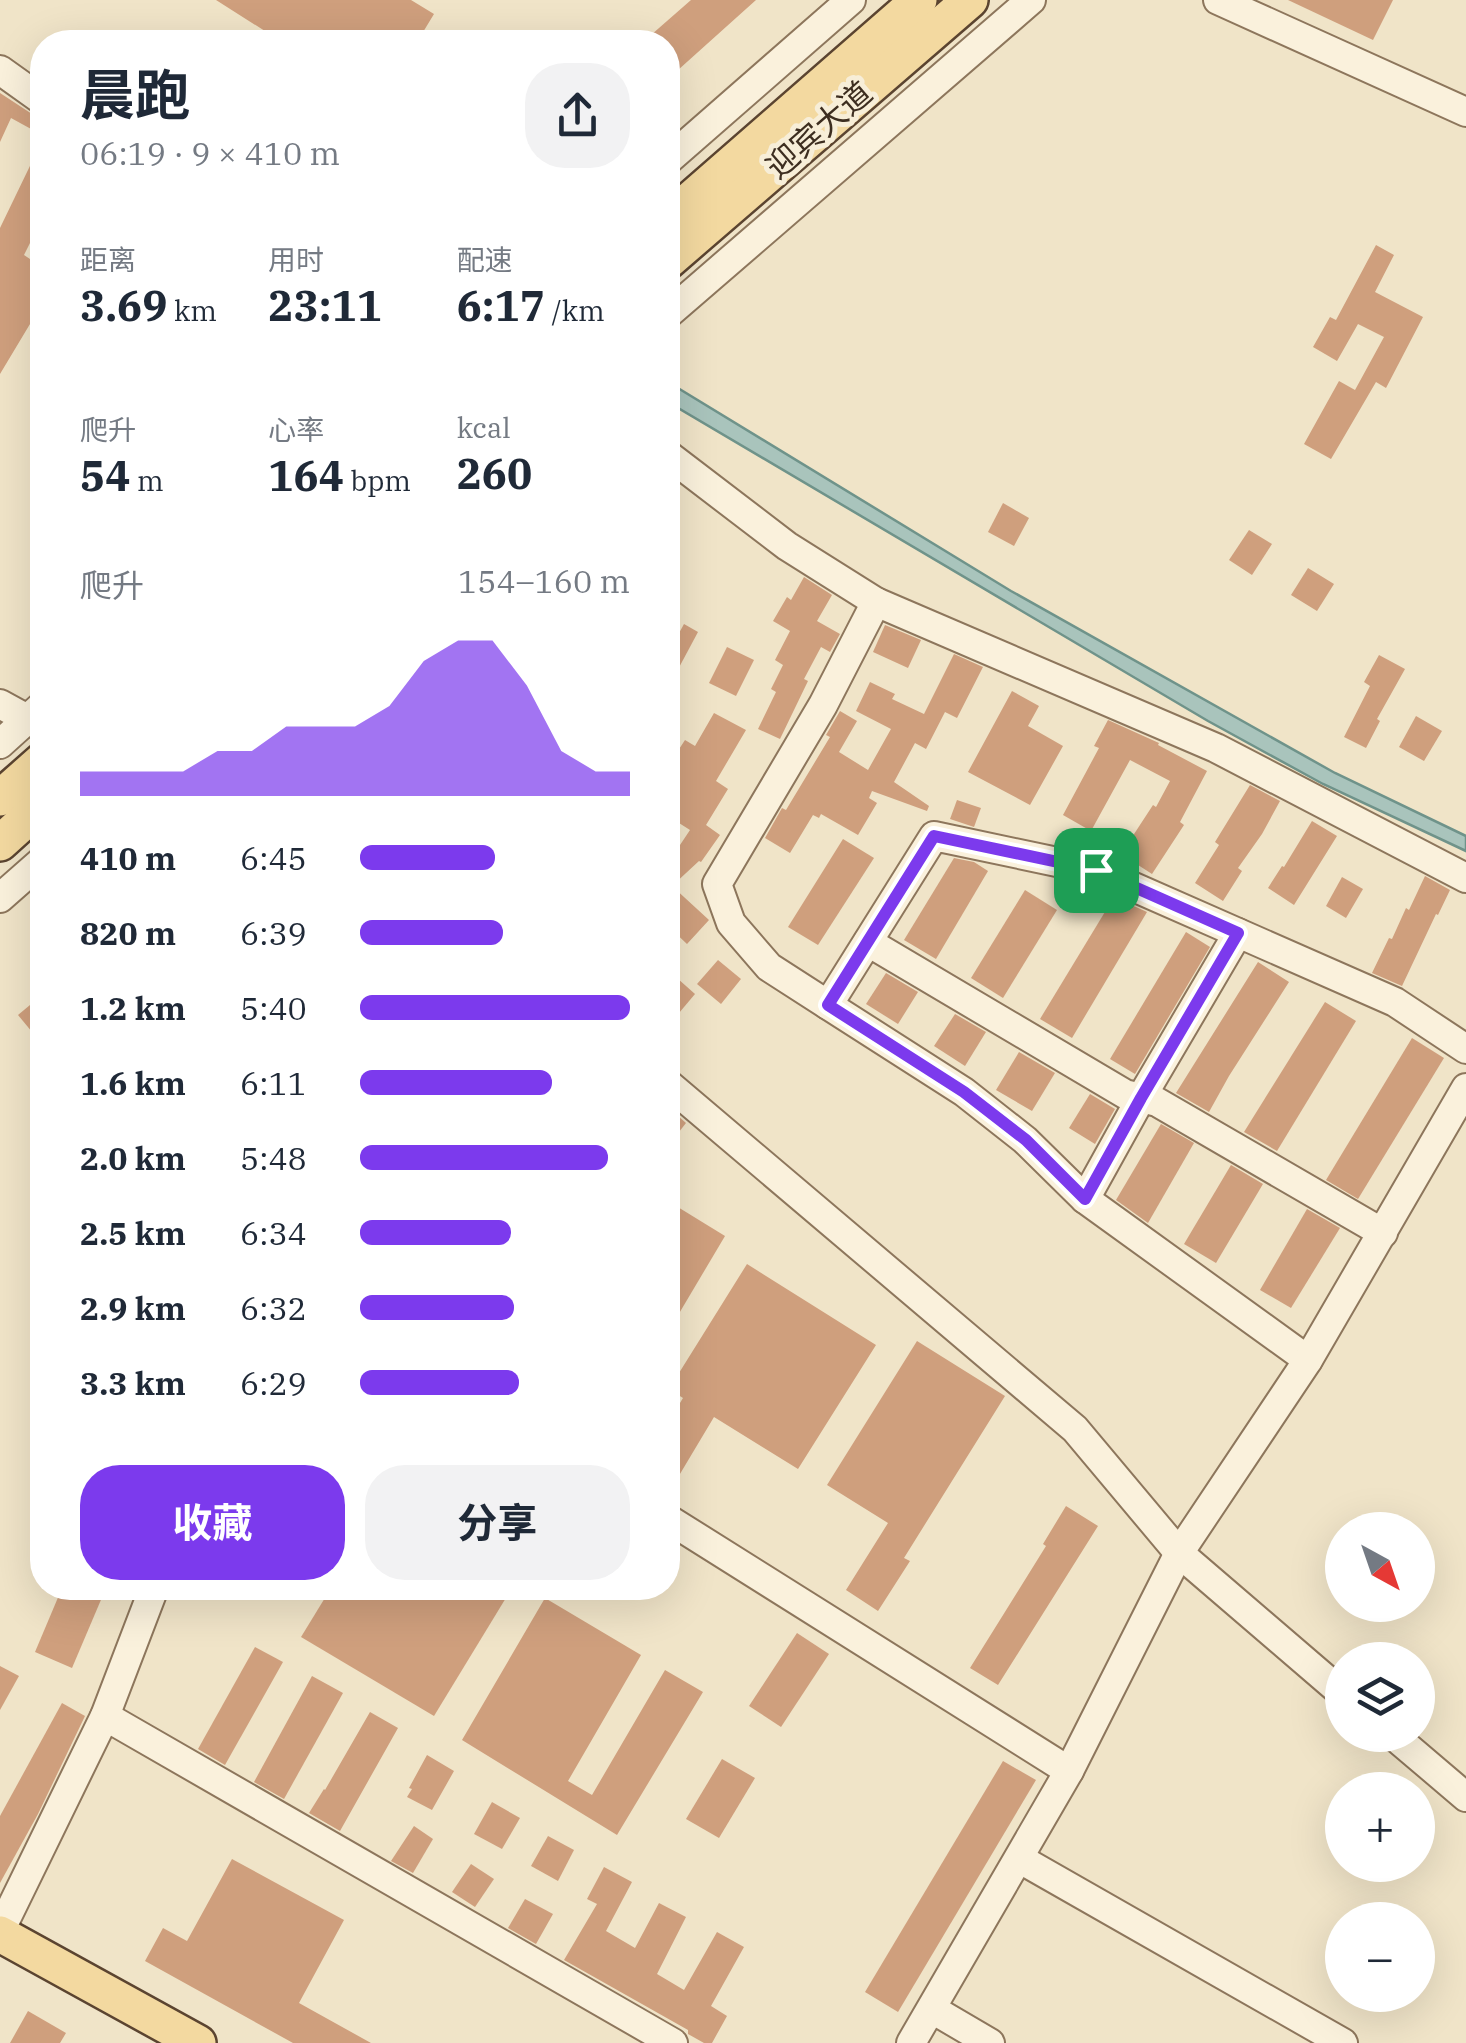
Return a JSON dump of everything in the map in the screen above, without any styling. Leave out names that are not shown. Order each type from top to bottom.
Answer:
[{"type":"main road","name":"迎宾大道","points":[[680,208],[918,0]]},
{"type":"main road","name":"迎宾大道","points":[[680,251],[970,0]]},
{"type":"main road","points":[[0,798],[30,772]]},
{"type":"main road","points":[[0,842],[30,816]]},
{"type":"main road","points":[[0,1932],[198,2043]]},
{"type":"street","points":[[680,149],[850,0]]},
{"type":"street","points":[[680,304],[1031,0]]},
{"type":"street","points":[[1218,0],[1466,112]]},
{"type":"street","points":[[0,70],[30,91]]},
{"type":"street","points":[[680,464],[787,546],[876,602],[1216,748],[1466,878]]},
{"type":"street","points":[[876,602],[823,705],[717,884],[730,923],[769,967],[964,1092],[1026,1140],[1085,1199],[1308,1360]]},
{"type":"street","points":[[0,704],[30,714]]},
{"type":"street","points":[[0,744],[30,723]]},
{"type":"street","points":[[828,1005],[934,836],[1096,870],[1395,1002],[1466,1049]]},
{"type":"street","points":[[0,898],[30,872]]},
{"type":"street","points":[[1085,1199],[1238,933]]},
{"type":"street","points":[[868,942],[1125,1094],[1157,1102],[1382,1233]]},
{"type":"street","points":[[911,2043],[1069,1771],[1179,1553],[1308,1360],[1466,1088]]},
{"type":"street","points":[[680,1094],[1075,1428],[1179,1553],[1325,1678]]},
{"type":"street","points":[[680,1527],[1069,1771]]},
{"type":"street","points":[[0,1932],[105,1716],[149,1600]]},
{"type":"street","points":[[105,1716],[673,2043]]},
{"type":"street","points":[[1413,1752],[1466,1797]]},
{"type":"street","points":[[1020,1859],[1343,2043]]},
{"type":"street","points":[[932,2010],[990,2043]]},
{"type":"water","points":[[680,389],[1011,591],[1335,773],[1466,836],[1466,851],[1323,784],[1208,721],[680,409]]},
{"type":"building","points":[[216,0],[411,0],[434,14],[424,30],[263,30]]},
{"type":"building","points":[[691,0],[756,0],[680,68],[680,30],[657,30]]},
{"type":"building","points":[[1288,0],[1393,0],[1373,40]]},
{"type":"building","points":[[0,93],[30,113],[30,128],[11,118],[0,142]]},
{"type":"building","points":[[30,166],[30,243],[24,255],[30,259],[30,324],[0,374],[0,228]]},
{"type":"building","points":[[1376,245],[1394,255],[1375,292],[1423,317],[1386,388],[1376,382],[1331,459],[1304,444],[1339,381],[1355,390],[1384,337],[1358,324],[1337,361],[1313,347],[1330,317],[1336,320]]},
{"type":"building","points":[[1003,503],[1029,518],[1014,546],[988,532]]},
{"type":"building","points":[[1249,530],[1272,544],[1252,575],[1229,560]]},
{"type":"building","points":[[1308,568],[1334,584],[1317,611],[1291,595]]},
{"type":"building","points":[[804,577],[832,595],[817,621],[840,634],[830,652],[821,647],[780,739],[758,729],[776,692],[771,689],[783,665],[775,660],[790,631],[773,621]]},
{"type":"building","points":[[684,624],[698,632],[680,666],[680,631]]},
{"type":"building","points":[[885,625],[921,640],[908,668],[873,652]]},
{"type":"building","points":[[727,647],[754,660],[736,696],[709,683]]},
{"type":"building","points":[[954,654],[983,667],[957,718],[945,712],[926,749],[915,743],[894,782],[929,806],[927,811],[872,791],[869,798],[877,803],[858,835],[821,814],[819,818],[813,815],[790,853],[765,838],[830,737],[826,735],[840,711],[857,721],[839,752],[868,770],[891,729],[856,711],[870,682],[895,694],[892,699],[924,714]]},
{"type":"building","points":[[1379,655],[1405,669],[1366,748],[1344,737],[1370,686],[1364,682]]},
{"type":"building","points":[[1012,691],[1039,706],[1028,726],[1063,746],[1030,805],[968,772]]},
{"type":"building","points":[[714,713],[746,730],[716,781],[728,789],[706,825],[720,835],[701,862],[680,879],[680,845],[690,830],[680,824],[680,748],[685,740],[695,746]]},
{"type":"building","points":[[1416,716],[1442,731],[1424,761],[1399,747]]},
{"type":"building","points":[[1108,720],[1207,771],[1180,822],[1184,825],[1152,874],[1121,854],[1170,781],[1130,760],[1091,831],[1063,815],[1099,748],[1094,746]]},
{"type":"building","points":[[1250,785],[1280,801],[1238,868],[1242,871],[1223,901],[1195,883]]},
{"type":"building","points":[[957,800],[981,808],[974,827],[950,819]]},
{"type":"building","points":[[1312,821],[1337,836],[1294,905],[1268,888]]},
{"type":"building","points":[[843,839],[874,858],[818,945],[788,927]]},
{"type":"building","points":[[954,858],[974,862],[988,871],[936,959],[904,940]]},
{"type":"building","points":[[1425,876],[1450,890],[1402,986],[1372,973]]},
{"type":"building","points":[[1342,877],[1363,889],[1346,918],[1326,906]]},
{"type":"building","points":[[1025,890],[1057,910],[1003,998],[971,978]]},
{"type":"building","points":[[680,893],[709,920],[687,944],[680,937]]},
{"type":"building","points":[[1114,897],[1147,912],[1072,1038],[1040,1019]]},
{"type":"building","points":[[1186,932],[1210,947],[1135,1074],[1110,1059]]},
{"type":"building","points":[[718,960],[741,979],[721,1004],[697,984]]},
{"type":"building","points":[[1258,962],[1289,982],[1209,1112],[1176,1093]]},
{"type":"building","points":[[886,973],[918,992],[898,1024],[866,1004]]},
{"type":"building","points":[[680,981],[695,994],[680,1012]]},
{"type":"building","points":[[1325,1002],[1356,1021],[1277,1151],[1244,1132]]},
{"type":"building","points":[[30,1005],[30,1030],[18,1015]]},
{"type":"building","points":[[955,1014],[986,1032],[965,1066],[934,1046]]},
{"type":"building","points":[[1412,1038],[1444,1058],[1358,1199],[1326,1180]]},
{"type":"building","points":[[1019,1052],[1055,1073],[1032,1111],[996,1090]]},
{"type":"building","points":[[1090,1094],[1115,1109],[1095,1144],[1069,1128]]},
{"type":"building","points":[[1161,1124],[1194,1143],[1148,1223],[1116,1200]]},
{"type":"building","points":[[1231,1165],[1263,1184],[1216,1263],[1184,1244]]},
{"type":"building","points":[[680,1208],[725,1236],[680,1312]]},
{"type":"building","points":[[1307,1209],[1340,1228],[1291,1308],[1260,1290]]},
{"type":"building","points":[[747,1264],[876,1345],[798,1469],[714,1417],[680,1474],[680,1371]]},
{"type":"building","points":[[917,1341],[1005,1396],[904,1558],[910,1561],[878,1611],[846,1590],[888,1523],[827,1485]]},
{"type":"building","points":[[1066,1506],[1098,1526],[998,1685],[970,1668],[1046,1546],[1043,1544]]},
{"type":"building","points":[[57,1600],[101,1600],[72,1668],[35,1652]]},
{"type":"building","points":[[324,1600],[505,1600],[434,1716],[301,1637]]},
{"type":"building","points":[[544,1600],[641,1655],[568,1781],[592,1795],[665,1670],[703,1692],[617,1835],[462,1740]]},
{"type":"building","points":[[797,1633],[829,1654],[781,1727],[749,1706]]},
{"type":"building","points":[[255,1647],[283,1662],[225,1765],[198,1749]]},
{"type":"building","points":[[0,1666],[19,1676],[0,1710]]},
{"type":"building","points":[[312,1676],[343,1693],[284,1799],[254,1782]]},
{"type":"building","points":[[62,1703],[85,1716],[0,1883],[0,1816]]},
{"type":"building","points":[[370,1712],[398,1728],[340,1831],[309,1813]]},
{"type":"building","points":[[427,1755],[454,1771],[432,1810],[407,1797]]},
{"type":"building","points":[[722,1759],[755,1778],[719,1838],[686,1819]]},
{"type":"building","points":[[1003,1761],[1036,1780],[898,2012],[865,1992]]},
{"type":"building","points":[[492,1802],[520,1818],[502,1849],[474,1834]]},
{"type":"building","points":[[414,1826],[433,1839],[413,1873],[391,1861]]},
{"type":"building","points":[[548,1836],[574,1850],[558,1881],[531,1866]]},
{"type":"building","points":[[232,1859],[344,1920],[299,2003],[371,2043],[293,2043],[145,1961],[163,1928],[187,1941]]},
{"type":"building","points":[[471,1864],[494,1879],[475,1907],[452,1892]]},
{"type":"building","points":[[604,1867],[632,1882],[606,1931],[635,1948],[659,1903],[686,1917],[657,1974],[684,1990],[717,1932],[744,1947],[711,2006],[727,2016],[712,2043],[704,2043],[688,2034],[688,2030],[564,1960],[597,1904],[587,1899]]},
{"type":"building","points":[[525,1899],[553,1914],[536,1944],[508,1928]]},
{"type":"building","points":[[28,2011],[66,2033],[60,2043],[10,2043]]},
{"type":"route","points":[[934,836],[1096,870],[1238,933],[1085,1199],[1026,1140],[964,1092],[828,1005],[934,836]]}]
